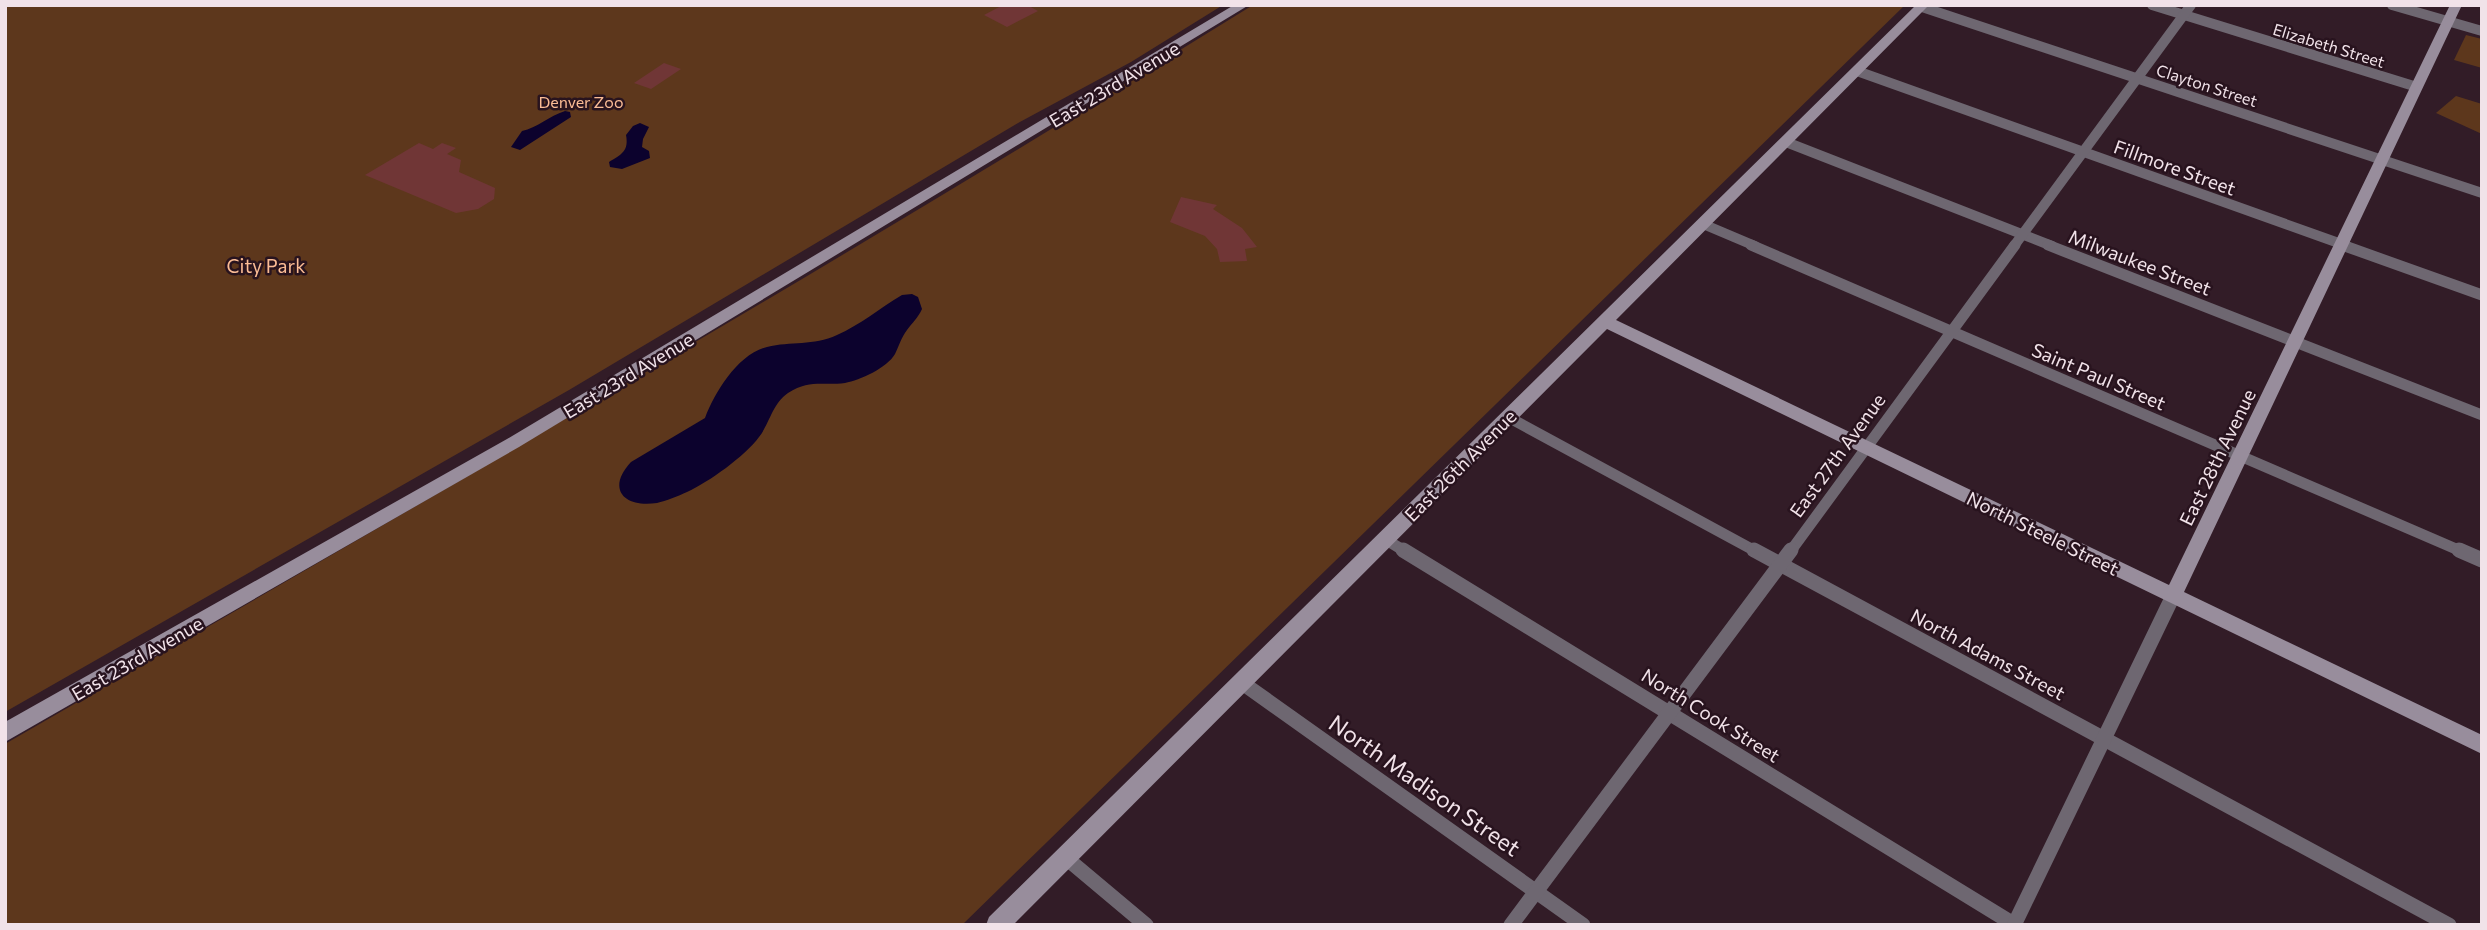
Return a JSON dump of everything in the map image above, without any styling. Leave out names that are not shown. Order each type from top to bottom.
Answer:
[{"type":"street","name":"East 23rd Avenue","points":[[5,719],[362,517],[748,292],[1229,5]]},
{"type":"street","name":"East 23rd Avenue","points":[[5,733],[557,417],[1243,5]]},
{"type":"street","name":"Elizabeth Street","points":[[2152,5],[2417,87]]},
{"type":"street","name":"East 27th Avenue","points":[[1511,925],[1781,564],[2081,151],[2191,5]]},
{"type":"street","points":[[2392,5],[2482,31]]},
{"type":"street","name":"East 28th Avenue","points":[[2014,924],[2456,5]]},
{"type":"street","name":"East 26th Avenue","points":[[997,925],[1923,6]]},
{"type":"street","name":"Clayton Street","points":[[1923,6],[2482,193]]},
{"type":"street","name":"Fillmore Street","points":[[1857,71],[2482,295]]},
{"type":"street","name":"Milwaukee Street","points":[[1786,142],[2482,415]]},
{"type":"street","name":"Saint Paul Street","points":[[1703,224],[2482,560]]},
{"type":"street","name":"North Steele Street","points":[[1605,321],[2482,745]]},
{"type":"street","name":"North Adams Street","points":[[1508,418],[2449,925]]},
{"type":"street","points":[[252,593],[352,529],[362,517]]},
{"type":"street","name":"North Cook Street","points":[[1385,540],[2014,924]]},
{"type":"street","name":"North Madison Street","points":[[1241,682],[1583,925]]},
{"type":"street","points":[[1065,857],[1146,925]]},
{"type":"green space","name":"City Park","points":[[5,5],[1223,5],[1131,62],[1018,123],[569,390],[5,712]]},
{"type":"green space","points":[[1253,5],[1905,5],[962,925],[5,925],[5,744],[788,287]]},
{"type":"green space","points":[[2466,35],[2482,39],[2482,68],[2454,60]]},
{"type":"green space","points":[[2456,96],[2482,104],[2482,134],[2436,113]]},
{"type":"shaded area","points":[[565,111],[570,112],[571,117],[520,150],[511,147],[522,131]]},
{"type":"shaded area","points":[[640,123],[649,127],[642,147],[649,151],[650,158],[622,169],[610,167],[609,162],[625,148],[626,135],[633,126]]},
{"type":"shaded area","points":[[912,294],[918,297],[922,309],[905,333],[895,354],[880,369],[845,383],[810,384],[788,393],[778,403],[763,432],[745,452],[696,488],[661,502],[645,504],[628,499],[622,494],[620,480],[631,462],[705,418],[721,386],[746,357],[767,347],[811,342],[837,335],[902,295]]},
{"type":"building","points":[[1003,5],[1027,5],[1038,11],[1007,27],[984,15]]},
{"type":"building","points":[[664,63],[681,69],[651,89],[634,83]]},
{"type":"building","points":[[419,143],[433,149],[442,143],[456,148],[447,154],[461,160],[459,172],[495,188],[494,199],[478,209],[456,213],[365,175]]},
{"type":"building","points":[[1181,197],[1217,205],[1213,209],[1242,228],[1257,247],[1245,249],[1247,261],[1220,262],[1217,249],[1205,236],[1170,222]]},
{"type":"park label","name":"Denver Zoo","points":[[581,101]]}]
